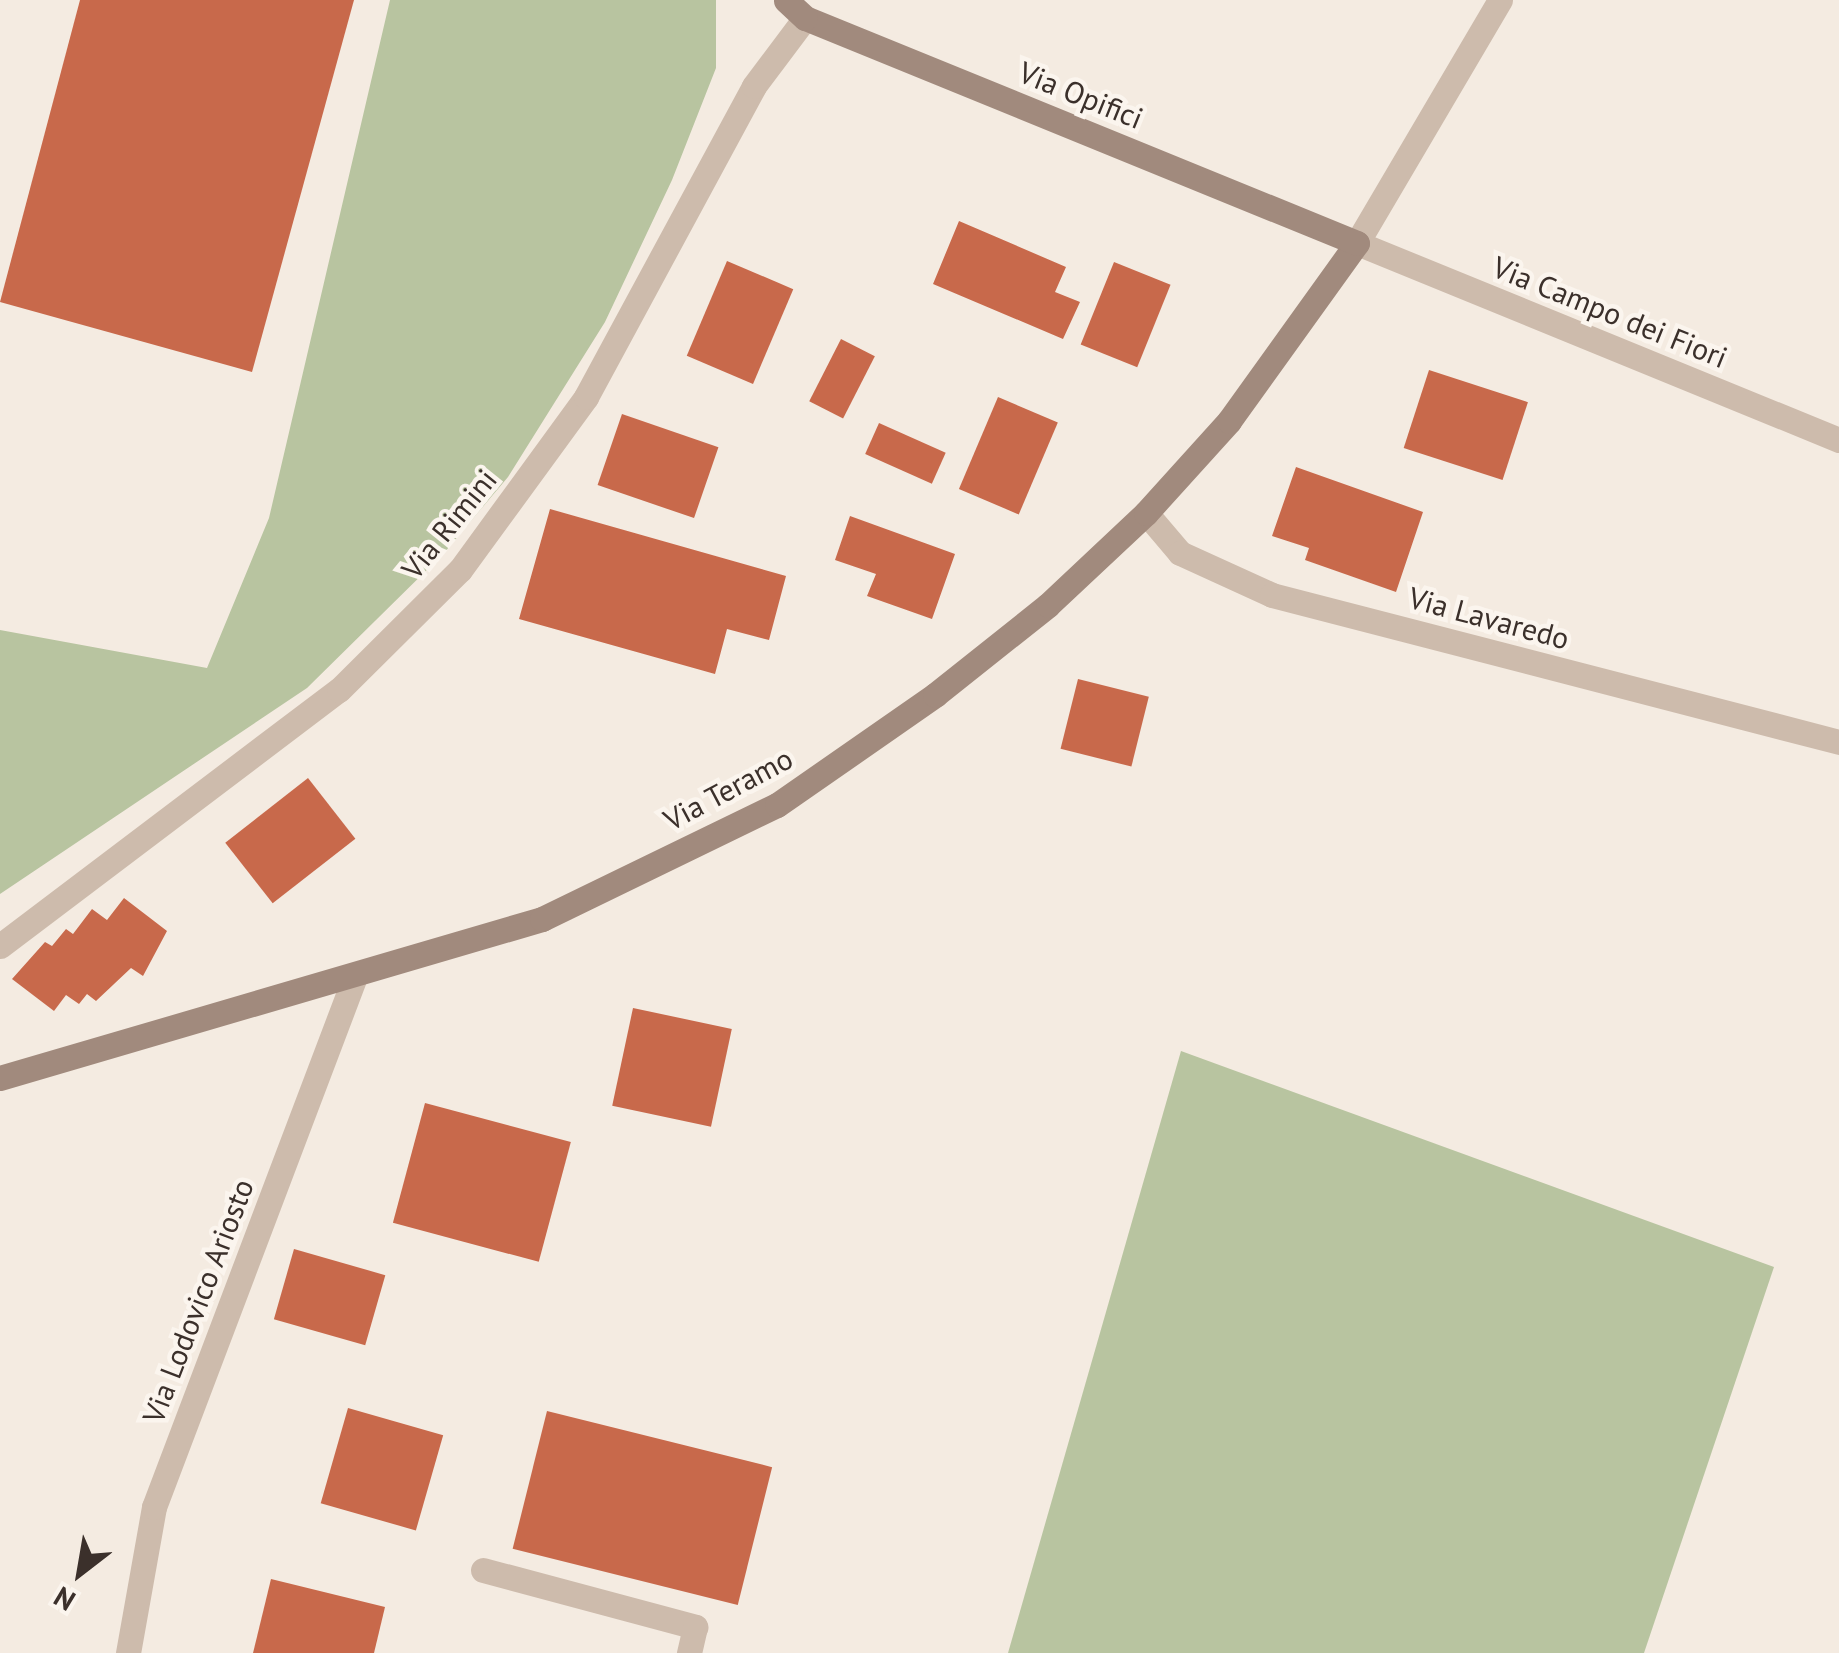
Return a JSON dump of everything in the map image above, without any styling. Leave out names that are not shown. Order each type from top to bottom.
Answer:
[{"type":"street","points":[[1357,243],[1500,0]]},
{"type":"street","name":"Via Opifici","points":[[796,9],[1357,243]]},
{"type":"street","name":"Via Rimini","points":[[0,946],[338,690],[460,570],[586,397],[796,9]]},
{"type":"street","name":"Via Campo dei Fiori","points":[[1357,243],[1839,440]]},
{"type":"street","name":"Via Teramo","points":[[0,1078],[354,979],[542,919],[777,806],[935,695],[1048,605],[1146,513],[1229,420],[1357,243]]},
{"type":"street","name":"Via Lavaredo","points":[[1146,513],[1180,553],[1272,594],[1839,742]]},
{"type":"street","name":"Via Lodovico Ariosto","points":[[128,1653],[154,1507],[354,979]]},
{"type":"street","points":[[483,1570],[695,1627],[689,1653]]},
{"type":"green space","points":[[390,0],[716,0],[716,68],[672,180],[605,322],[508,477],[444,553],[307,688],[0,894],[0,630],[207,668],[269,518]]},
{"type":"green space","points":[[1181,1051],[1774,1267],[1644,1653],[1008,1653]]},
{"type":"building","points":[[80,0],[354,0],[252,372],[0,302]]},
{"type":"building","points":[[959,221],[1066,267],[1055,292],[1080,302],[1063,339],[933,284]]},
{"type":"building","points":[[727,261],[793,289],[753,384],[687,356]]},
{"type":"building","points":[[1114,262],[1171,285],[1137,367],[1081,345]]},
{"type":"building","points":[[841,339],[875,356],[843,419],[809,401]]},
{"type":"building","points":[[1429,370],[1528,402],[1503,480],[1404,448]]},
{"type":"building","points":[[998,397],[1058,422],[1019,514],[959,489]]},
{"type":"building","points":[[622,414],[718,447],[694,518],[598,485]]},
{"type":"building","points":[[879,423],[946,453],[932,484],[865,454]]},
{"type":"building","points":[[1296,467],[1423,512],[1396,592],[1305,560],[1309,548],[1272,536]]},
{"type":"building","points":[[550,509],[786,576],[769,640],[727,629],[715,674],[519,619]]},
{"type":"building","points":[[850,516],[955,554],[932,619],[867,596],[876,574],[835,560]]},
{"type":"building","points":[[1078,679],[1149,697],[1131,767],[1061,749]]},
{"type":"building","points":[[308,778],[355,839],[273,903],[225,843]]},
{"type":"building","points":[[124,898],[167,931],[143,976],[131,968],[96,1001],[87,994],[79,1004],[66,995],[54,1011],[12,979],[45,942],[52,946],[66,929],[73,934],[92,909],[107,920]]},
{"type":"building","points":[[633,1008],[732,1029],[711,1127],[612,1106]]},
{"type":"building","points":[[425,1103],[571,1142],[539,1262],[393,1223]]},
{"type":"building","points":[[294,1249],[385,1275],[365,1345],[274,1319]]},
{"type":"building","points":[[348,1408],[443,1435],[416,1530],[321,1503]]},
{"type":"building","points":[[547,1411],[772,1467],[738,1605],[513,1549]]},
{"type":"building","points":[[271,1579],[385,1607],[374,1653],[253,1653]]}]
